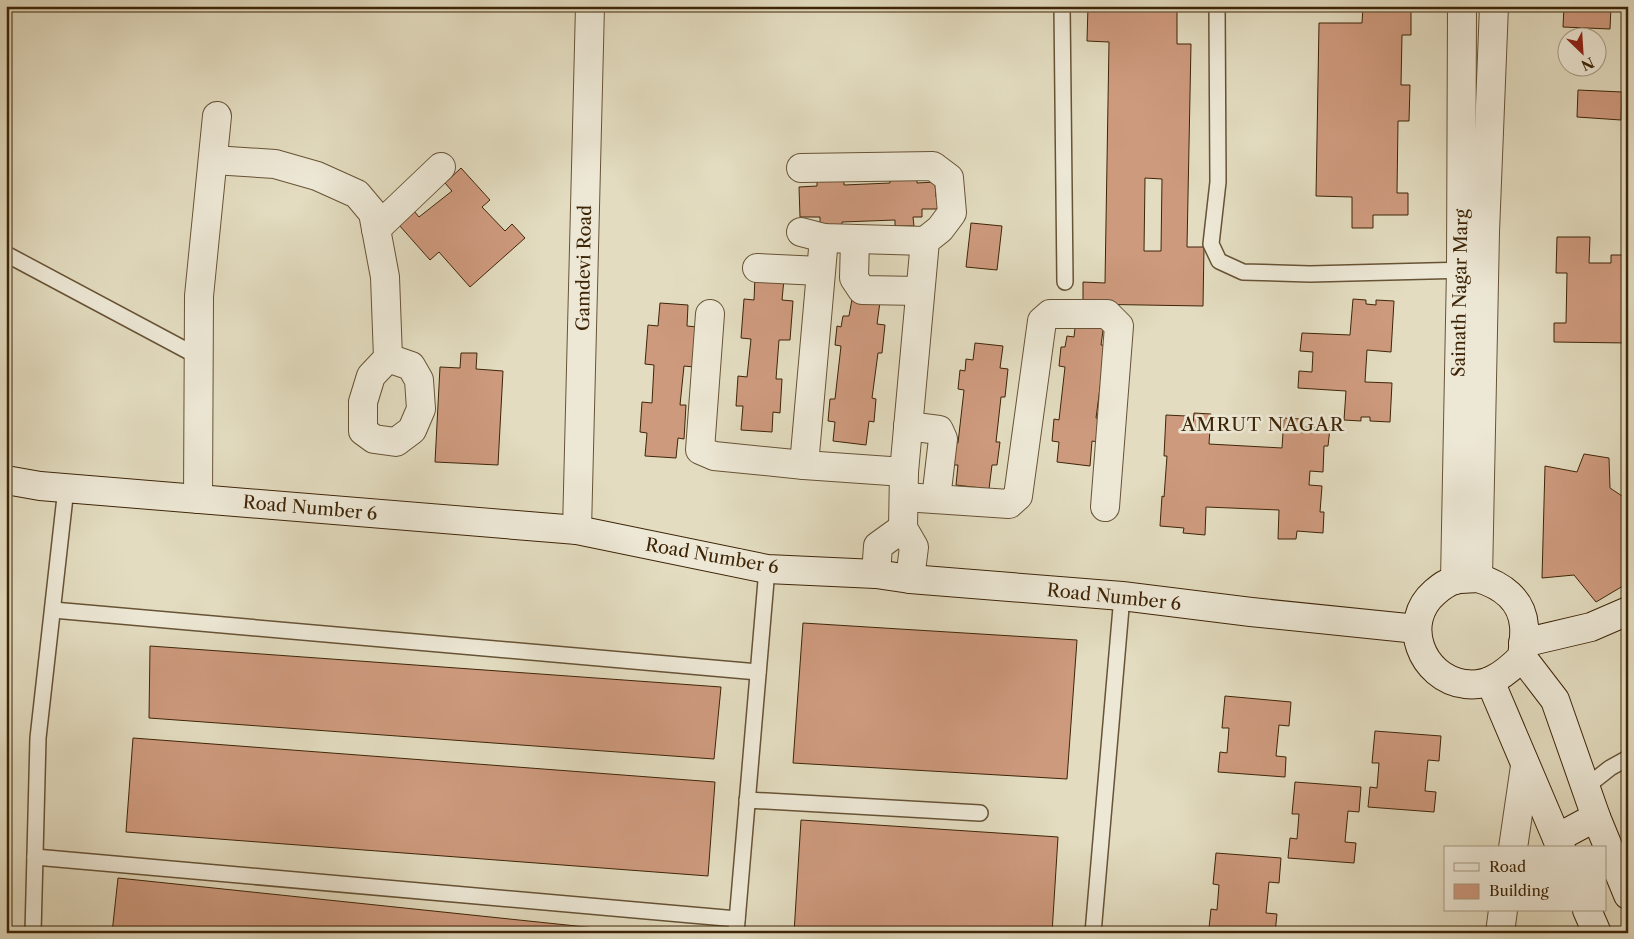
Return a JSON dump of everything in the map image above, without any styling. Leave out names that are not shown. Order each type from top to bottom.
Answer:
[{"type":"street","name":"Gamdevi Road","points":[[577,530],[590,6]]},
{"type":"street","name":"Sainath Nagar Marg","points":[[1462,6],[1473,270],[1467,579]]},
{"type":"street","points":[[1473,270],[1494,6]]},
{"type":"street","points":[[198,499],[200,296],[217,116]]},
{"type":"street","points":[[213,160],[275,164],[317,176],[358,194],[373,213],[385,277],[388,358]]},
{"type":"street","points":[[801,168],[933,166],[949,178],[952,213],[940,229],[925,241],[854,239],[812,235],[820,271],[804,465]]},
{"type":"street","points":[[376,229],[441,167]]},
{"type":"street","points":[[854,239],[854,278],[862,290],[920,291]]},
{"type":"street","points":[[910,579],[914,547],[903,528],[904,485],[925,241]]},
{"type":"street","points":[[757,268],[820,271]]},
{"type":"street","points":[[710,314],[700,450],[714,456],[804,465],[904,485],[936,499],[1009,504],[1018,496],[1042,321],[1050,314],[1107,314],[1119,326],[1105,507]]},
{"type":"street","points":[[908,426],[939,430],[943,439],[936,499]]},
{"type":"street","name":"Road Number 6","points":[[6,480],[40,486],[577,530],[766,568],[876,574],[910,579],[1122,596],[1251,612],[1417,629]]},
{"type":"street","points":[[876,574],[878,546],[903,528]]},
{"type":"street","points":[[1628,611],[1591,627],[1523,650],[1505,672],[1490,681],[1473,685],[1456,682],[1440,675],[1427,662],[1419,647],[1417,629],[1421,612],[1430,597],[1443,585],[1467,579],[1494,583],[1509,593],[1519,608],[1524,624],[1523,650],[1555,700],[1596,817],[1628,895]]},
{"type":"street","points":[[1490,681],[1559,843],[1596,817]]},
{"type":"street","points":[[1513,846],[1525,766]]},
{"type":"street","points":[[1500,933],[1503,912]]},
{"type":"street","points":[[1588,912],[1597,933]]},
{"type":"lane","points":[[1062,6],[1066,282]]},
{"type":"lane","points":[[1217,6],[1218,182],[1211,244],[1219,261],[1243,272],[1310,274],[1473,270]]},
{"type":"lane","points":[[6,254],[199,357]]},
{"type":"lane","points":[[33,933],[38,738],[66,488]]},
{"type":"lane","points":[[35,857],[736,926],[766,568]]},
{"type":"lane","points":[[1093,933],[1122,596]]},
{"type":"lane","points":[[53,610],[758,672]]},
{"type":"lane","points":[[1586,787],[1610,768],[1628,758]]},
{"type":"lane","points":[[747,800],[980,813]]},
{"type":"building","points":[[1088,6],[1177,6],[1177,44],[1191,44],[1187,247],[1204,247],[1203,306],[1083,304],[1083,282],[1105,283],[1109,42],[1087,41]],"holes":[[[1145,178],[1162,179],[1161,251],[1144,251]]]},
{"type":"building","points":[[1363,6],[1411,6],[1411,35],[1402,35],[1401,85],[1410,85],[1409,121],[1398,121],[1397,193],[1408,193],[1408,215],[1373,215],[1373,228],[1352,228],[1352,197],[1316,196],[1319,23],[1362,23]]},
{"type":"building","points":[[1564,6],[1628,6],[1611,7],[1610,29],[1563,27]]},
{"type":"building","points":[[1578,90],[1622,92],[1621,120],[1577,117]]},
{"type":"building","points":[[461,168],[490,200],[482,207],[505,231],[512,224],[525,238],[470,287],[439,252],[430,260],[399,225],[414,211],[419,217],[452,191],[445,183]]},
{"type":"building","points":[[917,174],[917,183],[935,182],[936,197],[941,197],[942,209],[922,209],[922,217],[913,217],[914,226],[895,226],[895,220],[842,222],[842,229],[820,230],[820,217],[800,217],[799,187],[817,186],[817,178],[844,177],[844,185],[890,183],[890,175]]},
{"type":"building","points":[[971,223],[1002,226],[997,270],[966,267]]},
{"type":"building","points":[[1557,237],[1590,237],[1589,263],[1611,263],[1611,255],[1628,255],[1628,286],[1624,286],[1624,322],[1628,322],[1628,343],[1554,342],[1554,323],[1566,323],[1567,273],[1556,273]]},
{"type":"building","points":[[755,277],[784,279],[782,300],[793,301],[790,340],[779,340],[776,379],[782,379],[780,413],[773,412],[772,432],[741,430],[743,406],[736,406],[738,376],[747,377],[751,339],[741,338],[744,299],[754,300]]},
{"type":"building","points":[[852,299],[880,302],[877,324],[885,325],[882,353],[878,353],[872,398],[876,399],[874,422],[869,421],[866,445],[833,441],[835,422],[828,421],[830,399],[835,399],[841,346],[835,345],[837,326],[841,327],[843,316],[849,316]]},
{"type":"building","points":[[1353,299],[1366,300],[1366,304],[1376,305],[1376,300],[1394,301],[1391,352],[1367,350],[1365,382],[1392,383],[1390,422],[1370,421],[1370,417],[1361,417],[1361,421],[1344,420],[1346,391],[1298,388],[1299,371],[1312,372],[1313,352],[1300,351],[1302,333],[1350,335]]},
{"type":"building","points":[[660,303],[688,305],[687,326],[697,327],[694,367],[684,366],[680,405],[686,405],[684,439],[678,438],[676,458],[645,456],[647,433],[640,432],[642,402],[652,403],[654,365],[645,364],[648,325],[658,326]]},
{"type":"building","points":[[1076,319],[1104,323],[1101,345],[1109,346],[1102,373],[1096,418],[1100,419],[1098,442],[1092,441],[1090,466],[1057,462],[1059,442],[1052,441],[1054,419],[1059,420],[1065,367],[1059,366],[1061,347],[1065,347],[1067,336],[1074,337]]},
{"type":"building","points":[[975,343],[1003,346],[1000,368],[1008,369],[1005,397],[1001,397],[996,442],[1000,442],[997,465],[992,465],[989,489],[956,485],[958,465],[951,465],[954,443],[958,443],[964,390],[958,389],[960,370],[965,371],[966,359],[973,360]]},
{"type":"building","points":[[461,353],[477,353],[476,369],[503,371],[498,465],[435,462],[440,367],[460,368]]},
{"type":"building","points":[[1194,413],[1211,414],[1209,444],[1282,448],[1284,418],[1301,419],[1300,427],[1330,428],[1328,446],[1324,446],[1323,472],[1310,471],[1309,485],[1322,486],[1320,512],[1324,512],[1323,533],[1297,531],[1296,539],[1278,539],[1279,510],[1206,507],[1205,535],[1183,533],[1184,528],[1160,526],[1167,456],[1164,456],[1166,415],[1186,416],[1186,424],[1193,424]]},
{"type":"building","points":[[1584,454],[1609,458],[1610,488],[1628,500],[1628,583],[1596,602],[1574,575],[1542,578],[1545,466],[1577,472]]},
{"type":"building","points":[[803,623],[1077,640],[1067,779],[793,763]]},
{"type":"building","points":[[150,646],[721,687],[714,759],[149,718]]},
{"type":"building","points":[[1628,685],[1628,696],[1622,689]]},
{"type":"building","points":[[1225,696],[1291,702],[1289,726],[1279,725],[1276,756],[1286,757],[1285,777],[1218,772],[1220,752],[1227,753],[1229,728],[1222,728]]},
{"type":"building","points":[[1375,731],[1441,736],[1439,761],[1428,760],[1425,791],[1436,792],[1434,812],[1368,807],[1370,787],[1377,788],[1379,763],[1372,763]]},
{"type":"building","points":[[133,738],[715,782],[708,876],[126,832]]},
{"type":"building","points":[[1295,782],[1361,787],[1359,812],[1348,811],[1345,842],[1356,843],[1354,863],[1288,858],[1290,838],[1297,839],[1299,814],[1292,814]]},
{"type":"building","points":[[801,820],[1058,837],[1052,933],[794,933]]},
{"type":"building","points":[[1216,853],[1281,858],[1279,883],[1269,882],[1266,913],[1277,914],[1275,933],[1209,928],[1211,909],[1217,910],[1219,885],[1213,884]]},
{"type":"building","points":[[118,878],[643,933],[112,933]]},
{"type":"district","name":"AMRUT NAGAR","points":[[1263,424]]}]
